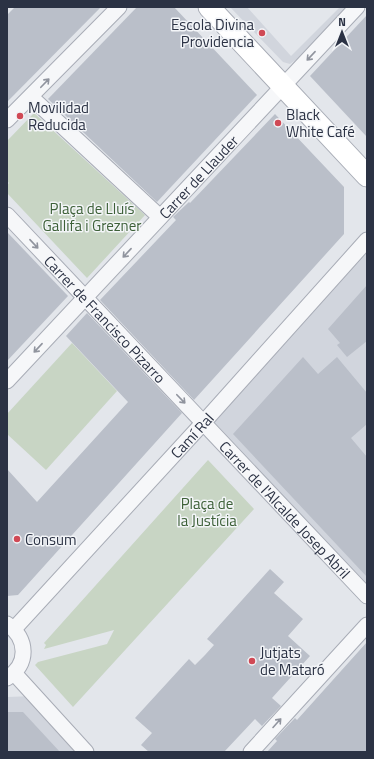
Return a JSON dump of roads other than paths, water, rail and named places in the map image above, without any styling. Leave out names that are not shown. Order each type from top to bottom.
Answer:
[{"type":"street","points":[[7,120],[118,7]]},
{"type":"street","points":[[209,7],[367,176]]},
{"type":"street","name":"Carrer de Llauder","points":[[7,382],[357,7]]},
{"type":"street","points":[[31,97],[160,217]]},
{"type":"street","name":"Carrer de Francisco Pizarro","points":[[7,215],[203,423]]},
{"type":"street","name":"Camí Ral","points":[[11,626],[203,423],[367,240]]},
{"type":"street","name":"Carrer de l'Alcalde Josep Abril","points":[[203,423],[367,596]]},
{"type":"street","points":[[251,752],[367,625]]},
{"type":"street","points":[[11,626],[23,643],[24,651],[21,663],[10,676],[86,752]]},
{"type":"place","name":"Escola Divina Providencia","points":[[262,33]]},
{"type":"place","name":"Movilidad Reducida","points":[[20,116]]},
{"type":"place","name":"Black White Café","points":[[278,123]]},
{"type":"place","name":"Consum","points":[[17,539]]},
{"type":"place","name":"Jutjats de Mataró","points":[[252,661]]},
{"type":"park label","name":"Plaça de Lluís Gallifa i Grezner","points":[[92,216]]},
{"type":"park label","name":"Plaça de la Justícia","points":[[207,512]]}]
